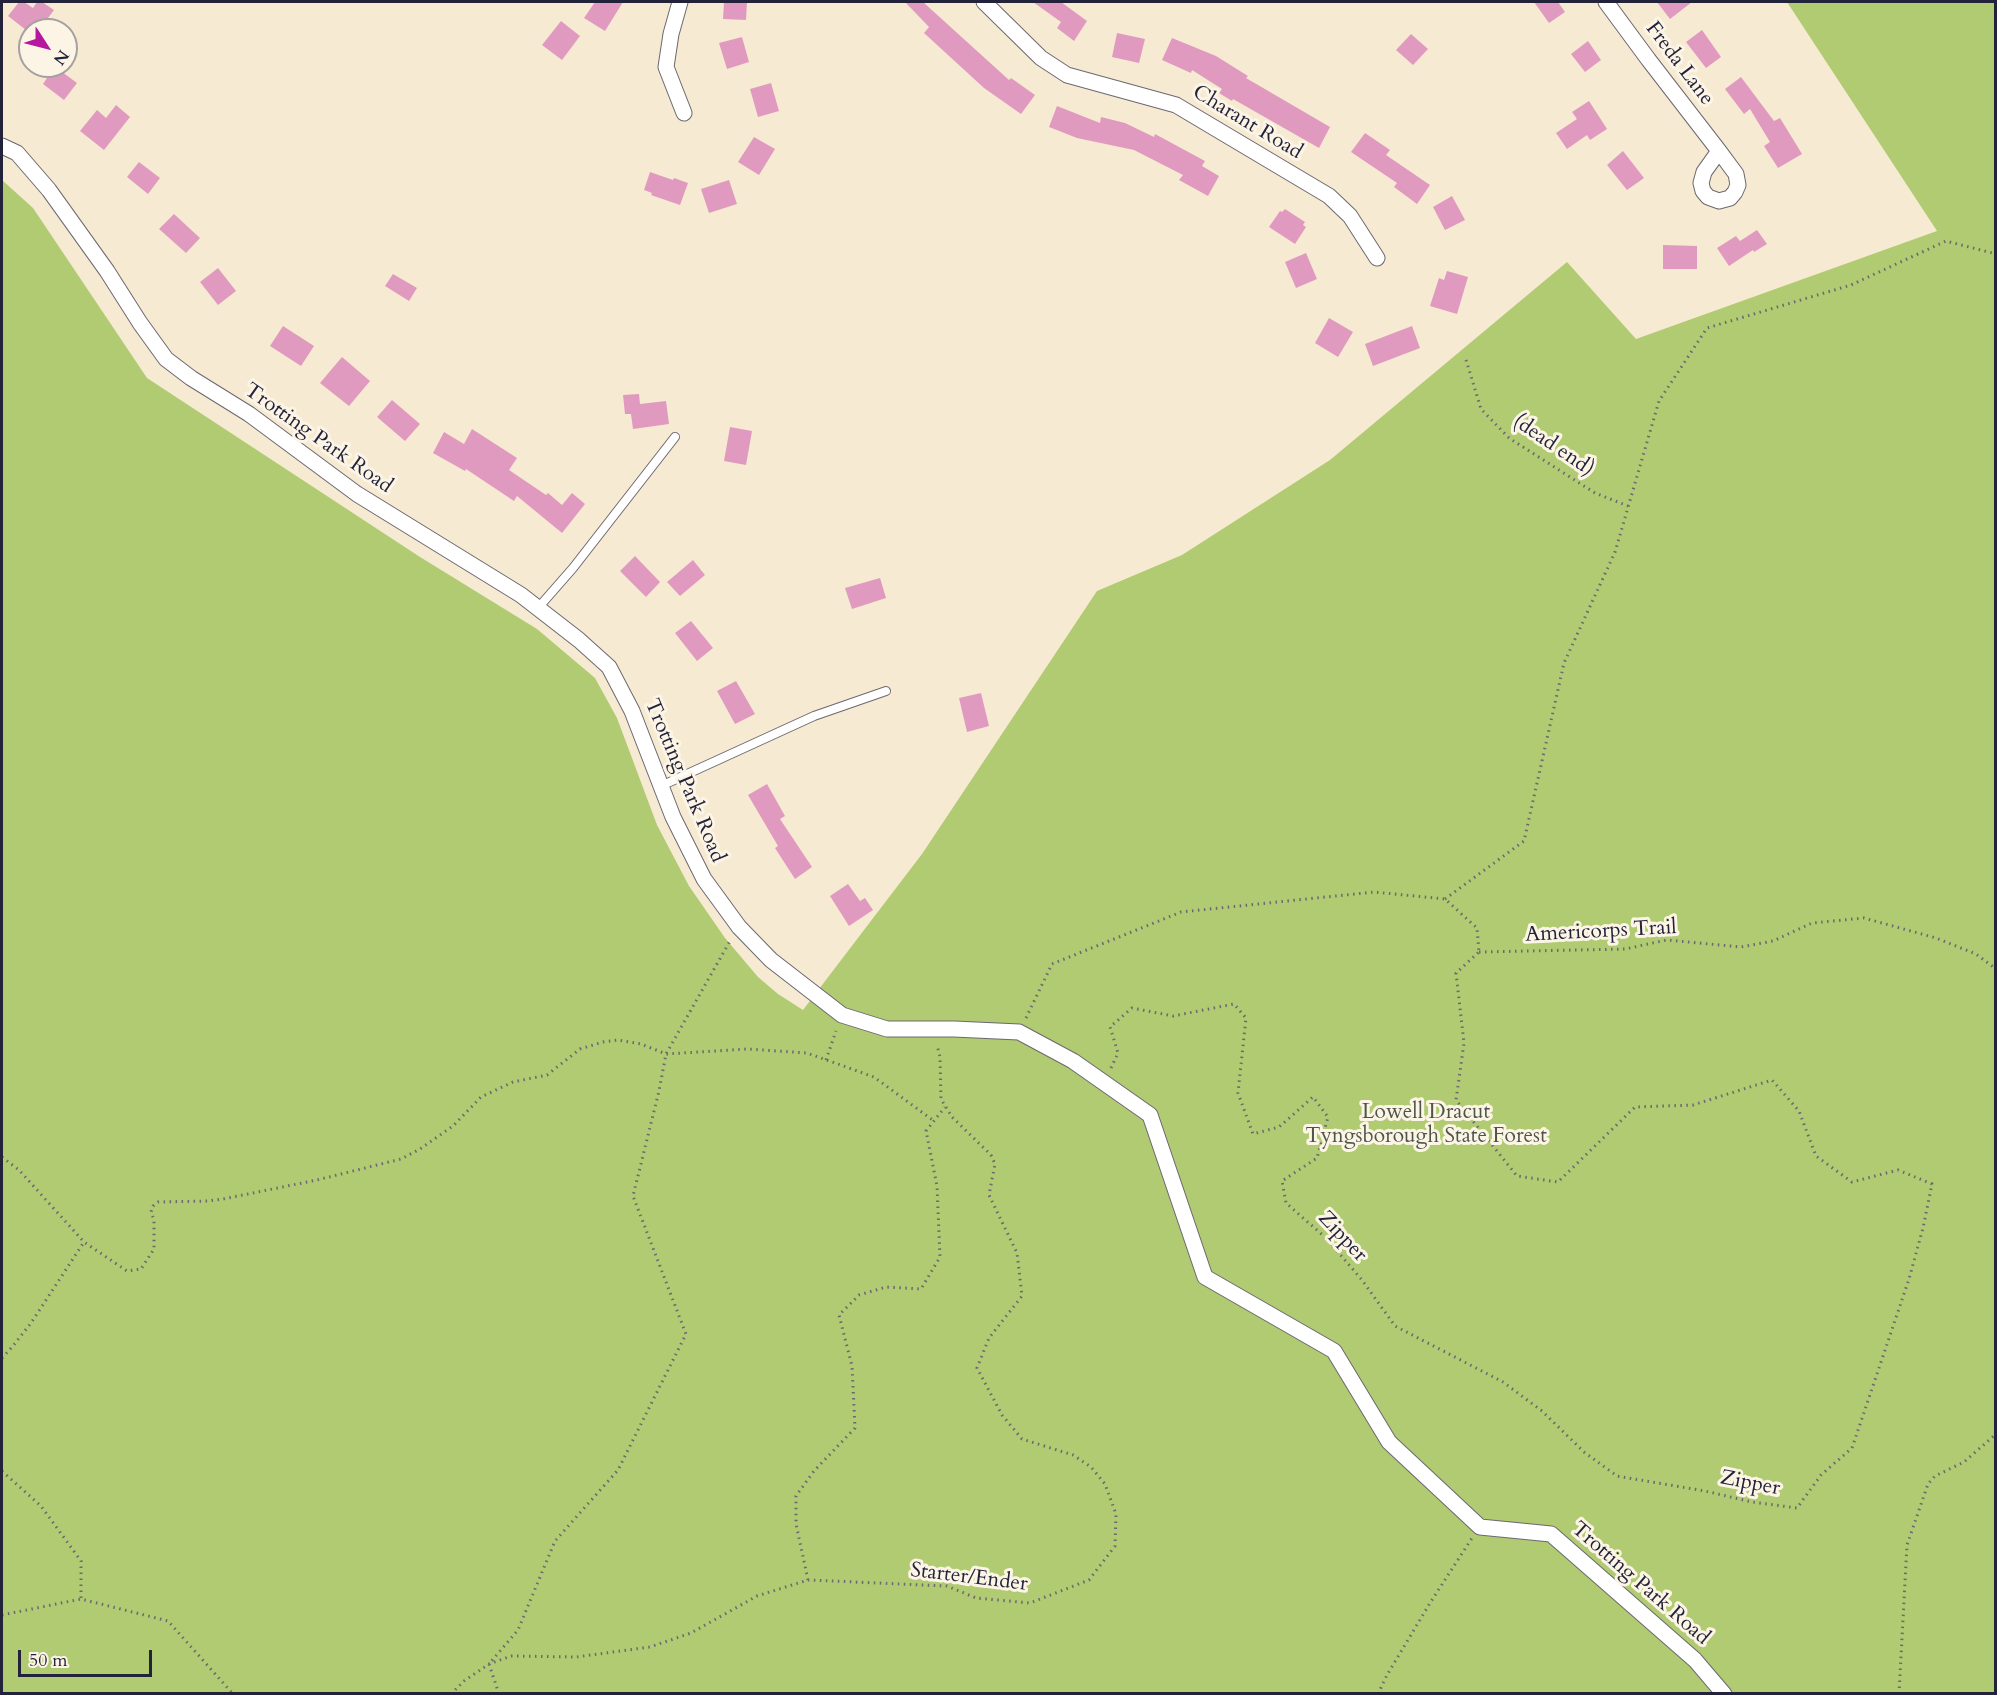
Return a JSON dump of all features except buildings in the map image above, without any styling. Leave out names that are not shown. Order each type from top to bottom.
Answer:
[{"type":"street","points":[[680,2],[671,34],[666,67],[684,113]]},
{"type":"street","name":"Charant Road","points":[[984,2],[1041,58],[1067,75],[1176,105],[1329,196],[1350,216],[1377,258]]},
{"type":"street","name":"Freda Lane","points":[[1606,2],[1719,151]]},
{"type":"street","name":"Trotting Park Road","points":[[2,146],[17,153],[49,190],[166,359],[191,378],[249,414],[357,494],[521,595],[579,640],[609,667],[632,711],[673,817],[704,879],[739,927],[771,960],[842,1015],[887,1029],[1019,1032],[1073,1062],[1150,1115],[1205,1276],[1334,1351],[1389,1442],[1480,1527],[1551,1534],[1695,1660],[1724,1694]]},
{"type":"lane","points":[[538,608],[573,568],[675,437]]},
{"type":"lane","points":[[661,786],[814,716],[886,691]]},
{"type":"path","points":[[1445,899],[1524,840],[1564,663],[1615,552],[1659,401],[1707,328],[1851,285],[1946,241],[1995,254]]},
{"type":"path","name":"(dead end)","points":[[1466,360],[1481,409],[1509,438],[1595,493],[1628,506]]},
{"type":"path","points":[[1019,1032],[1052,964],[1181,912],[1374,892],[1445,899],[1477,928],[1479,952]]},
{"type":"path","name":"Americorps Trail","points":[[1479,952],[1625,949],[1667,940],[1741,947],[1773,941],[1812,923],[1864,918],[1936,938],[1976,954],[1995,969]]},
{"type":"path","points":[[499,1694],[489,1664],[518,1630],[555,1541],[618,1470],[686,1334],[633,1196],[666,1054],[704,984],[739,927]]},
{"type":"path","name":"Zipper","points":[[1104,1083],[1118,1053],[1110,1027],[1132,1008],[1173,1016],[1234,1004],[1246,1018],[1238,1093],[1252,1134],[1279,1127],[1313,1097],[1328,1117],[1317,1158],[1281,1181],[1286,1203],[1326,1238],[1362,1280],[1395,1326],[1503,1382],[1542,1411],[1584,1452],[1617,1476],[1705,1491],[1752,1502],[1797,1508],[1821,1475],[1852,1448],[1909,1279],[1932,1184],[1898,1170],[1852,1182],[1816,1156],[1799,1111],[1772,1080],[1693,1105],[1635,1107],[1558,1182],[1517,1176],[1456,1100],[1464,1043],[1456,973],[1479,952]]},
{"type":"path","points":[[826,1060],[842,1015]]},
{"type":"path","name":"Starter/Ender","points":[[451,1694],[464,1681],[489,1664],[511,1656],[576,1657],[650,1647],[691,1633],[757,1596],[808,1580],[947,1586],[976,1598],[1030,1603],[1089,1580],[1115,1546],[1116,1514],[1105,1484],[1091,1467],[1073,1455],[1022,1439],[1002,1415],[977,1368],[989,1338],[1022,1296],[1017,1253],[989,1195],[995,1164],[991,1155],[952,1117],[941,1099],[940,1057],[932,1029]]},
{"type":"path","points":[[2,1157],[19,1170],[84,1242],[127,1270],[141,1269],[154,1249],[154,1220],[151,1212],[153,1206],[158,1202],[207,1201],[317,1180],[401,1159],[453,1126],[481,1097],[513,1082],[553,1072],[580,1049],[618,1040],[641,1044],[666,1054],[747,1050],[807,1053],[874,1077],[934,1121]]},
{"type":"path","points":[[808,1580],[796,1524],[796,1496],[814,1471],[855,1428],[852,1366],[839,1315],[859,1295],[886,1287],[921,1289],[940,1257],[937,1186],[926,1131],[946,1107]]},
{"type":"path","points":[[2,1358],[31,1323],[84,1242]]},
{"type":"path","points":[[1899,1694],[1907,1545],[1928,1484],[1935,1476],[1964,1462],[1995,1434]]},
{"type":"path","points":[[2,1471],[41,1506],[81,1561],[81,1599]]},
{"type":"path","points":[[1378,1694],[1386,1675],[1480,1527]]},
{"type":"path","points":[[2,1615],[81,1599],[168,1621],[233,1694]]},
{"type":"green space","name":"Lowell Dracut Tyngsborough State Forest","points":[[1787,2],[1995,2],[1995,1693],[2,1693],[2,180],[33,208],[147,378],[420,557],[537,629],[595,678],[617,718],[657,825],[689,886],[725,938],[758,977],[778,994],[803,1010],[922,854],[1097,591],[1182,555],[1330,460],[1567,262],[1636,339],[1937,231]]}]
